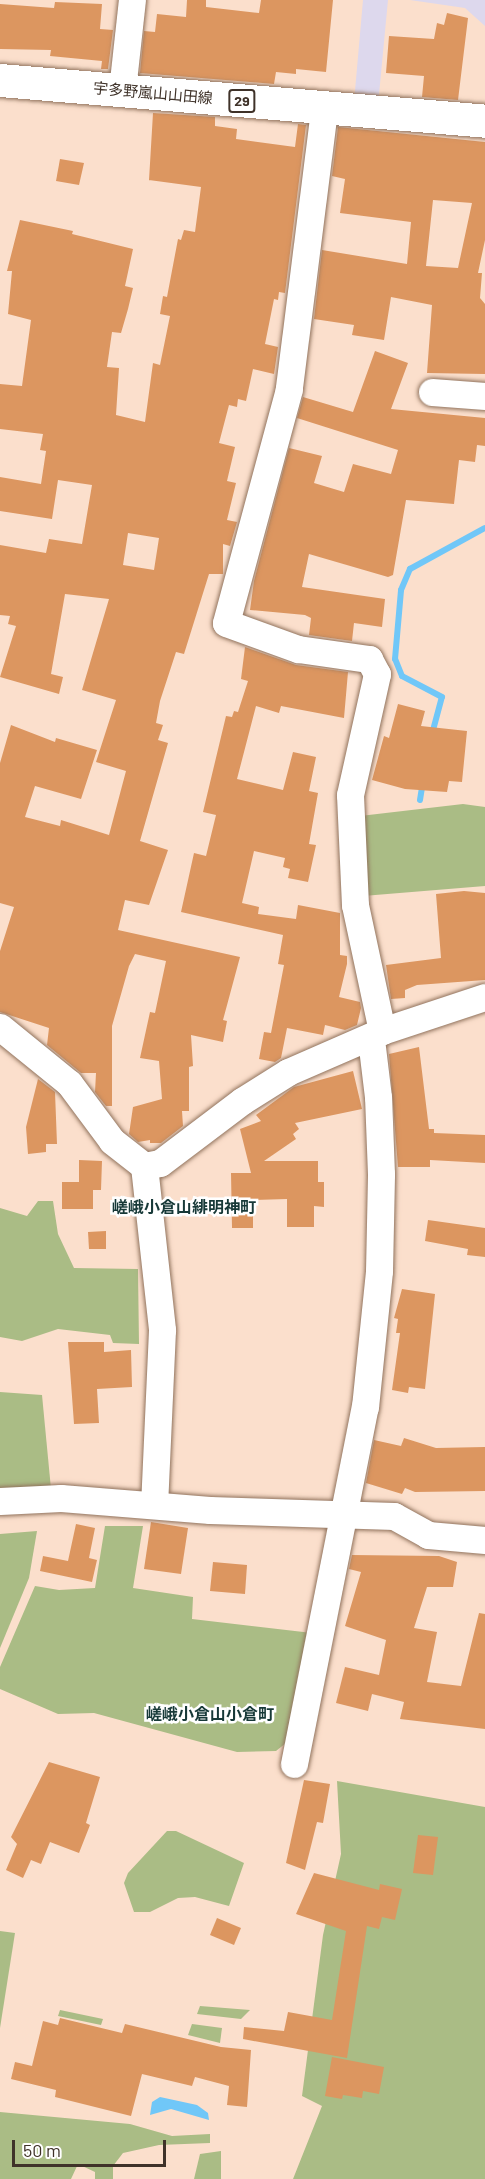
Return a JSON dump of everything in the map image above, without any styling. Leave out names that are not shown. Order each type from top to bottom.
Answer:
[{"type":"main road","name":"宇多野嵐山山田線","points":[[0,80],[324,110],[485,121]]},
{"type":"street","points":[[122,90],[132,0]]},
{"type":"street","points":[[294,1764],[365,1407],[378,1271],[376,1035],[355,905],[350,795],[377,674],[369,659],[298,649],[226,623],[289,388],[324,110]]},
{"type":"street","points":[[432,392],[485,396]]},
{"type":"street","points":[[144,1166],[160,1163],[242,1101],[288,1072],[376,1035],[485,997]]},
{"type":"street","points":[[0,1027],[69,1083],[112,1141],[144,1166],[162,1330],[154,1503]]},
{"type":"street","points":[[0,1502],[61,1498],[344,1517],[394,1516],[428,1535],[485,1540]]},
{"type":"shaded area","points":[[363,0],[388,0],[378,105],[354,102]]},
{"type":"shaded area","points":[[410,0],[485,0],[485,26],[465,8]]},
{"type":"green space","points":[[463,804],[485,807],[485,886],[363,896],[360,816]]},
{"type":"green space","points":[[38,1201],[53,1201],[58,1234],[74,1268],[138,1269],[139,1344],[113,1343],[110,1335],[58,1329],[22,1341],[0,1337],[0,1208],[27,1216]]},
{"type":"green space","points":[[0,1392],[42,1395],[51,1489],[0,1492]]},
{"type":"green space","points":[[105,1526],[143,1526],[133,1588],[193,1597],[192,1619],[312,1633],[286,1743],[276,1751],[237,1752],[94,1713],[58,1714],[0,1689],[0,1667],[35,1586],[59,1590],[95,1588]]},
{"type":"green space","points":[[37,1531],[29,1578],[0,1648],[0,1534]]},
{"type":"green space","points":[[337,1781],[485,1807],[485,2179],[293,2179],[322,2106],[302,2096],[323,1935],[341,1854]]},
{"type":"green space","points":[[167,1831],[176,1831],[244,1863],[229,1906],[195,1897],[178,1898],[150,1912],[134,1912],[124,1883],[128,1873]]},
{"type":"green space","points":[[0,1931],[15,1933],[0,2028]]},
{"type":"green space","points":[[200,2006],[250,2010],[241,2019],[197,2014]]},
{"type":"green space","points":[[60,2010],[103,2019],[101,2025],[58,2016]]},
{"type":"green space","points":[[192,2024],[222,2028],[220,2043],[188,2035]]},
{"type":"green space","points":[[0,2112],[130,2124],[172,2136],[210,2134],[210,2143],[159,2145],[123,2153],[113,2166],[113,2179],[95,2179],[95,2172],[78,2164],[71,2179],[0,2179]]},
{"type":"green space","points":[[221,2151],[221,2179],[194,2179],[200,2154]]},
{"type":"water","points":[[160,2097],[197,2105],[208,2113],[209,2120],[171,2109],[150,2115],[152,2102]]},
{"type":"building","points":[[187,0],[206,0],[206,7],[259,13],[261,0],[333,0],[326,72],[296,69],[296,74],[276,72],[274,84],[140,73],[144,31],[155,32],[157,14],[186,17]]},
{"type":"building","points":[[55,2],[102,4],[100,29],[113,30],[108,69],[101,69],[102,61],[50,56],[51,50],[0,49],[0,4],[54,8]]},
{"type":"building","points":[[447,13],[468,18],[458,100],[422,97],[424,76],[386,73],[389,36],[434,39],[437,23],[444,25]]},
{"type":"building","points":[[153,113],[215,117],[215,126],[237,129],[236,139],[295,147],[298,124],[306,125],[285,293],[279,292],[278,300],[274,299],[265,344],[278,347],[274,374],[253,369],[246,401],[238,399],[237,407],[229,405],[219,443],[235,447],[227,481],[236,483],[227,520],[237,522],[230,546],[223,544],[223,574],[209,574],[184,654],[176,652],[160,701],[156,723],[163,725],[158,740],[168,743],[140,841],[168,850],[149,905],[125,900],[118,930],[240,957],[223,1020],[227,1021],[223,1042],[191,1035],[193,1066],[189,1067],[189,1111],[182,1111],[183,1126],[161,1143],[150,1143],[150,1140],[138,1142],[129,1134],[133,1107],[162,1099],[159,1061],[140,1058],[150,1012],[155,1013],[166,961],[135,954],[129,966],[112,1026],[112,1106],[106,1106],[95,1092],[96,1073],[81,1073],[47,1045],[49,1028],[0,1012],[0,951],[14,907],[0,903],[0,763],[11,725],[55,742],[56,738],[97,750],[81,799],[35,786],[25,817],[60,826],[61,820],[109,835],[126,771],[96,762],[116,700],[82,690],[109,599],[65,594],[51,674],[63,677],[59,694],[0,677],[16,626],[8,624],[10,616],[0,615],[0,545],[46,553],[49,539],[82,544],[92,485],[58,480],[52,519],[0,511],[0,477],[41,484],[46,451],[40,450],[43,434],[0,429],[0,384],[22,386],[31,320],[8,314],[12,271],[7,271],[20,220],[73,231],[72,234],[133,249],[125,286],[133,288],[121,333],[112,332],[107,367],[119,368],[116,415],[145,422],[153,363],[160,365],[170,316],[160,314],[163,296],[167,297],[178,239],[181,240],[184,230],[195,232],[201,187],[149,180]],"holes":[[[128,533],[159,538],[154,570],[123,565]]]},
{"type":"building","points":[[338,127],[485,142],[485,240],[478,273],[482,273],[480,298],[485,304],[485,374],[427,373],[432,305],[391,297],[384,340],[352,335],[354,325],[314,319],[322,250],[407,264],[411,222],[340,213],[345,179],[332,176]],"holes":[[[433,200],[472,203],[458,268],[426,266]]]},
{"type":"building","points":[[60,159],[84,163],[79,185],[56,181]]},
{"type":"building","points":[[375,351],[408,363],[391,409],[485,418],[485,446],[477,445],[475,462],[459,460],[454,504],[406,500],[393,575],[388,577],[309,554],[302,587],[385,599],[382,627],[354,623],[352,641],[309,635],[311,618],[305,615],[250,610],[254,581],[289,448],[322,456],[314,483],[344,492],[353,464],[391,474],[398,450],[297,418],[303,397],[353,412]]},
{"type":"building","points":[[245,647],[296,665],[348,672],[344,718],[281,706],[279,713],[256,706],[237,779],[283,790],[293,752],[316,757],[309,791],[318,793],[309,844],[316,845],[308,882],[288,878],[290,869],[283,867],[285,858],[254,851],[242,903],[259,907],[258,914],[296,919],[298,905],[340,913],[340,955],[347,956],[347,964],[339,997],[360,1002],[361,1008],[357,1025],[345,1030],[325,1025],[323,1035],[287,1028],[281,1058],[275,1062],[259,1059],[264,1032],[271,1033],[284,965],[278,964],[283,935],[181,912],[194,853],[206,856],[216,815],[203,812],[226,716],[232,717],[234,711],[238,712],[248,681],[241,679]]},
{"type":"building","points":[[398,704],[425,711],[421,726],[467,731],[462,782],[449,781],[447,792],[405,789],[372,780],[384,736],[389,738]]},
{"type":"building","points":[[464,891],[485,893],[485,980],[417,985],[405,990],[405,998],[391,999],[386,965],[441,958],[436,894]]},
{"type":"building","points":[[419,1047],[429,1129],[434,1129],[434,1133],[485,1135],[485,1163],[430,1160],[430,1167],[398,1167],[389,1054]]},
{"type":"building","points":[[353,1071],[362,1109],[295,1123],[299,1129],[293,1134],[296,1139],[264,1161],[318,1161],[318,1182],[324,1182],[324,1207],[314,1206],[314,1227],[287,1227],[287,1199],[253,1200],[253,1228],[232,1228],[231,1173],[251,1173],[240,1129],[261,1121],[256,1115],[294,1087]]},
{"type":"building","points":[[38,1079],[55,1092],[57,1144],[46,1144],[46,1152],[28,1154],[26,1127]]},
{"type":"building","points":[[79,1160],[102,1161],[101,1190],[93,1190],[93,1209],[62,1209],[62,1182],[79,1182]]},
{"type":"building","points":[[428,1220],[485,1228],[485,1257],[467,1255],[468,1249],[425,1241]]},
{"type":"building","points":[[106,1231],[106,1249],[89,1249],[88,1232]]},
{"type":"building","points":[[402,1289],[435,1294],[425,1389],[409,1387],[408,1393],[392,1390],[400,1333],[396,1333],[398,1319],[394,1318]]},
{"type":"building","points":[[68,1342],[104,1342],[104,1352],[131,1350],[132,1387],[97,1389],[99,1423],[74,1424]]},
{"type":"building","points":[[404,1438],[436,1448],[485,1447],[485,1491],[415,1492],[405,1488],[402,1494],[366,1483],[374,1440],[401,1446]]},
{"type":"building","points":[[151,1522],[188,1528],[181,1574],[144,1569]]},
{"type":"building","points":[[76,1524],[95,1528],[89,1558],[97,1560],[92,1582],[40,1571],[43,1556],[68,1561]]},
{"type":"building","points":[[352,1555],[439,1556],[457,1562],[453,1587],[427,1587],[414,1628],[437,1632],[427,1682],[461,1686],[479,1613],[485,1614],[485,1729],[400,1719],[404,1702],[372,1694],[368,1711],[336,1703],[345,1667],[379,1675],[386,1640],[345,1626],[361,1572],[349,1569]]},
{"type":"building","points":[[213,1562],[247,1565],[245,1594],[210,1591]]},
{"type":"building","points":[[49,1762],[100,1777],[86,1823],[90,1825],[79,1853],[50,1842],[41,1864],[31,1860],[23,1878],[6,1870],[17,1844],[11,1837]]},
{"type":"building","points":[[304,1780],[330,1784],[323,1823],[317,1822],[305,1870],[286,1863]]},
{"type":"building","points":[[418,1835],[438,1837],[433,1875],[413,1873]]},
{"type":"building","points":[[314,1873],[379,1890],[380,1884],[402,1889],[395,1920],[382,1917],[379,1929],[367,1926],[347,2058],[243,2039],[244,2027],[284,2031],[288,2012],[332,2020],[346,1931],[296,1914]]},
{"type":"building","points":[[217,1918],[241,1928],[234,1945],[210,1935]]},
{"type":"building","points":[[60,2018],[122,2033],[125,2024],[221,2047],[251,2050],[247,2107],[227,2105],[229,2086],[195,2077],[192,2086],[142,2074],[131,2116],[55,2097],[56,2090],[11,2079],[15,2062],[32,2066],[43,2021],[58,2025]]},
{"type":"building","points":[[332,2057],[384,2067],[379,2094],[363,2091],[362,2098],[343,2095],[342,2099],[325,2096]]},
{"type":"waterway","points":[[432,734],[442,697],[402,676],[395,659],[401,590],[410,569],[485,528]]},
{"type":"waterway","points":[[420,800],[423,782]]},
{"type":"district","name":"嵯峨小倉山緋明神町","points":[[184,1207]]},
{"type":"district","name":"嵯峨小倉山小倉町","points":[[210,1714]]}]
